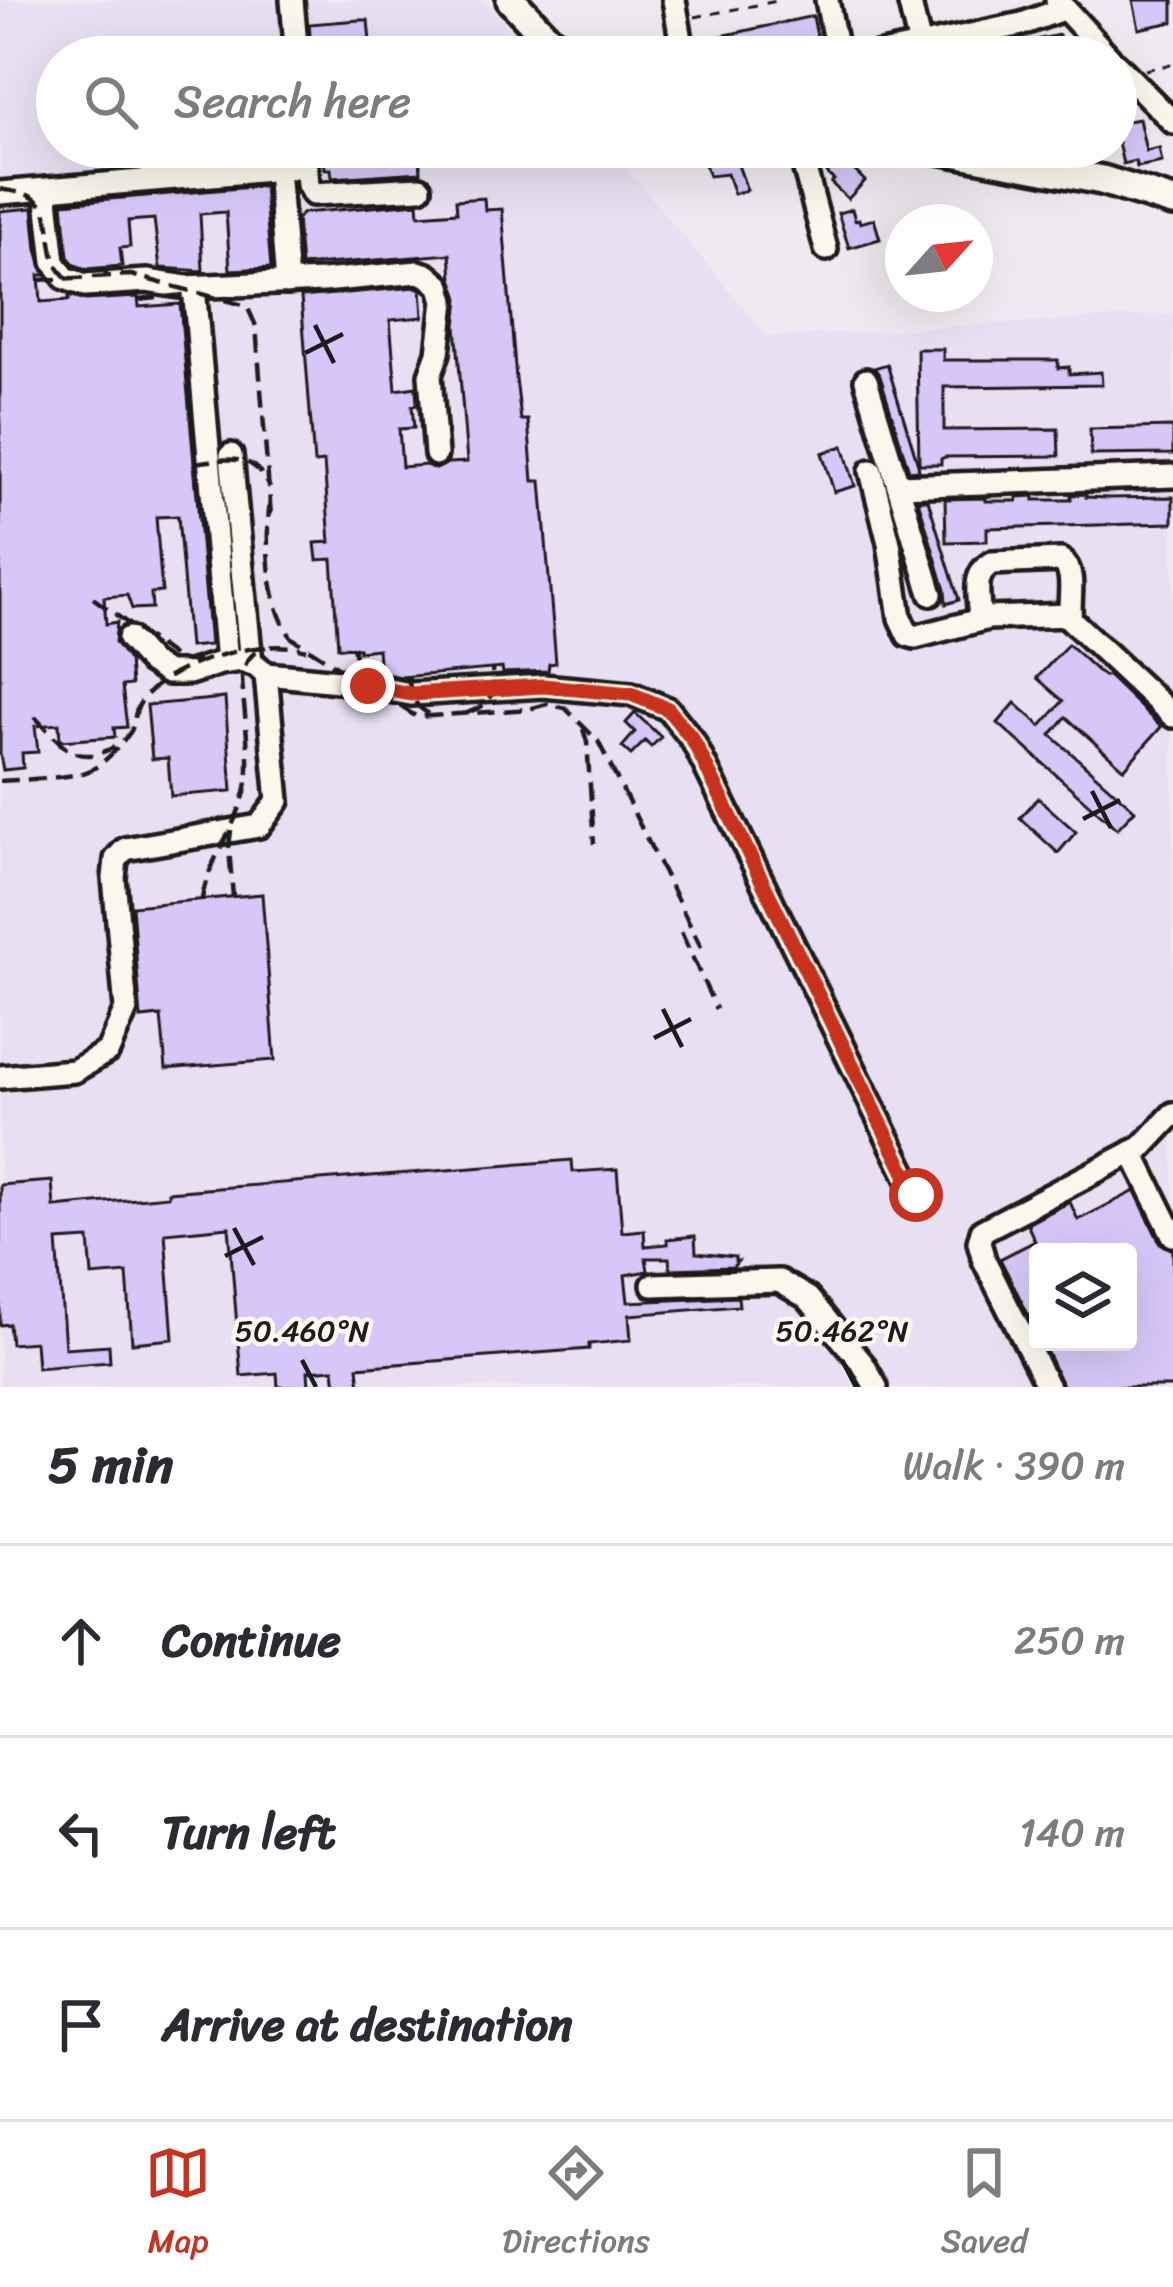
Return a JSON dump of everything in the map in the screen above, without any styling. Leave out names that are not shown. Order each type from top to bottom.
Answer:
[{"type":"main road","points":[[511,0],[546,36]]},
{"type":"main road","points":[[1039,168],[1102,180],[1173,202]]},
{"type":"street","points":[[292,0],[295,36]]},
{"type":"street","points":[[827,0],[834,36]]},
{"type":"street","points":[[910,0],[918,36]]},
{"type":"street","points":[[966,36],[1022,24],[1060,4],[1090,36]]},
{"type":"street","points":[[1137,85],[1173,122]]},
{"type":"street","points":[[306,168],[310,190],[317,195],[420,188]]},
{"type":"street","points":[[805,168],[826,249]]},
{"type":"street","points":[[0,193],[278,169],[287,283]]},
{"type":"street","points":[[46,190],[54,262],[65,278],[85,285],[147,281],[194,287],[427,274],[440,286],[444,301],[430,383],[436,454]]},
{"type":"street","points":[[194,287],[227,662]]},
{"type":"street","points":[[866,380],[932,594]]},
{"type":"street","points":[[0,1077],[74,1071],[108,1051],[126,1009],[114,878],[116,859],[125,849],[260,826],[278,801],[231,455]]},
{"type":"street","points":[[872,471],[908,635],[980,619],[1069,615]]},
{"type":"street","points":[[898,486],[1173,476]]},
{"type":"street","points":[[980,619],[977,578],[992,563],[1066,562],[1073,623],[1173,716]]},
{"type":"street","points":[[129,638],[167,673],[189,673],[241,660],[259,668],[411,694],[543,686],[631,694],[668,709],[693,740],[916,1195]]},
{"type":"street","points":[[1048,1387],[984,1261],[982,1231],[1142,1147],[1173,1114]]},
{"type":"street","points":[[1132,1152],[1173,1235]]},
{"type":"street","points":[[653,1285],[779,1281],[808,1298],[863,1364],[876,1387]]},
{"type":"path","points":[[676,10],[782,0]]},
{"type":"path","points":[[1137,67],[1173,64]]},
{"type":"shaded area","points":[[0,0],[485,0],[515,36],[36,36],[36,168],[626,168],[768,337],[1173,314],[1173,1387],[0,1387]]},
{"type":"building","points":[[1133,0],[1173,0],[1173,22],[1139,29]]},
{"type":"building","points":[[813,16],[817,36],[722,36]]},
{"type":"building","points":[[368,20],[369,36],[310,36],[309,24]]},
{"type":"building","points":[[1137,119],[1146,151],[1159,148],[1162,162],[1137,167]]},
{"type":"building","points":[[421,168],[421,172],[332,178],[331,169],[325,169]]},
{"type":"building","points":[[706,168],[739,168],[747,190],[734,194],[727,174],[709,176]]},
{"type":"building","points":[[833,168],[852,168],[865,181],[848,199],[827,174]]},
{"type":"building","points":[[264,186],[271,268],[230,270],[226,212],[200,214],[203,271],[160,268],[154,219],[128,221],[130,247],[120,248],[122,266],[86,269],[68,257],[63,203]]},
{"type":"building","points":[[484,198],[485,210],[502,209],[521,420],[528,420],[533,481],[541,481],[556,663],[549,664],[548,671],[503,673],[502,668],[401,677],[380,673],[378,649],[338,647],[332,559],[317,560],[315,543],[330,542],[324,462],[314,463],[301,297],[421,289],[423,317],[390,320],[396,390],[416,387],[414,428],[399,429],[402,467],[436,469],[467,462],[456,326],[459,298],[450,254],[301,266],[297,219],[303,213],[418,203],[419,215],[457,212],[456,200]]},
{"type":"building","points":[[33,208],[45,275],[39,275],[41,302],[69,300],[69,295],[86,300],[138,297],[139,307],[180,304],[210,645],[189,647],[178,516],[156,517],[162,592],[151,593],[152,608],[132,609],[127,595],[104,597],[106,624],[117,622],[115,642],[129,661],[131,685],[122,686],[127,727],[114,728],[115,737],[60,741],[59,724],[35,726],[38,752],[22,753],[23,768],[3,770],[0,211]]},
{"type":"building","points":[[852,209],[860,223],[874,219],[880,239],[849,248],[838,213]]},
{"type":"building","points":[[917,349],[943,349],[943,360],[1058,360],[1058,368],[1069,367],[1069,374],[1101,372],[1102,385],[944,387],[944,430],[1058,429],[1059,456],[945,457],[941,464],[919,464]]},
{"type":"building","points":[[887,364],[919,470],[909,471],[874,368]]},
{"type":"building","points":[[1173,427],[1173,454],[1091,455],[1090,429]]},
{"type":"building","points":[[843,446],[855,486],[834,492],[822,453]]},
{"type":"building","points":[[1071,495],[1173,497],[1173,523],[987,528],[987,541],[946,542],[945,499],[1017,501],[1017,497],[1034,496],[1034,500],[1071,500]]},
{"type":"building","points":[[918,500],[928,500],[959,600],[946,604]]},
{"type":"building","points":[[1068,644],[1161,727],[1124,769],[1066,717],[1051,735],[1135,810],[1117,829],[998,723],[1015,703],[1041,726],[1063,701],[1037,678]]},
{"type":"building","points":[[225,698],[232,791],[171,796],[168,758],[152,759],[147,705]]},
{"type":"building","points":[[635,713],[661,737],[651,747],[645,741],[631,755],[622,747],[635,732],[626,723]]},
{"type":"building","points":[[1038,798],[1076,832],[1058,853],[1020,818]]},
{"type":"building","points":[[262,894],[275,1060],[166,1069],[161,1016],[141,1018],[132,906]]},
{"type":"building","points":[[572,1160],[573,1172],[617,1169],[622,1232],[644,1230],[645,1246],[695,1236],[696,1253],[738,1261],[733,1267],[670,1269],[669,1258],[646,1258],[648,1271],[625,1275],[628,1302],[738,1297],[739,1306],[629,1315],[631,1340],[589,1344],[589,1349],[358,1367],[360,1387],[336,1387],[334,1369],[308,1371],[309,1387],[278,1387],[277,1373],[241,1376],[229,1227],[165,1233],[173,1339],[132,1343],[127,1273],[92,1276],[89,1239],[57,1241],[65,1348],[109,1345],[110,1362],[37,1368],[35,1342],[11,1344],[9,1324],[0,1325],[0,1185],[52,1181],[54,1207],[168,1196],[168,1192]]},
{"type":"building","points":[[1135,1191],[1160,1243],[1173,1250],[1173,1387],[1063,1387],[1046,1351],[1137,1351],[1137,1243],[1031,1243],[1035,1241],[1027,1224],[1070,1202],[1078,1220]]},
{"type":"building","points":[[1029,1244],[1029,1316],[1000,1259]]},
{"type":"railway","points":[[0,189],[27,195],[40,204],[56,264],[75,283]]},
{"type":"railway","points":[[39,280],[131,275],[247,306],[256,326],[271,516]]},
{"type":"railway","points":[[139,300],[184,295]]},
{"type":"railway","points":[[194,463],[239,460],[256,468],[270,488]]},
{"type":"railway","points":[[270,500],[268,553],[273,590],[292,638],[417,717],[547,704],[565,708],[598,741],[701,947]]},
{"type":"railway","points":[[93,598],[174,657],[204,661]]},
{"type":"railway","points":[[353,646],[359,676],[370,689]]},
{"type":"railway","points":[[202,899],[247,780],[243,671],[252,655],[266,647]]},
{"type":"railway","points":[[0,781],[72,775],[96,767],[131,731],[137,708],[151,690],[191,666],[241,650],[306,650]]},
{"type":"railway","points":[[467,713],[481,707],[494,692],[492,669]]},
{"type":"railway","points":[[408,676],[415,702],[437,716]]},
{"type":"railway","points":[[35,717],[78,754],[114,747]]},
{"type":"railway","points":[[583,729],[594,844]]},
{"type":"railway","points":[[231,830],[233,897]]},
{"type":"railway","points":[[681,932],[716,1009]]},
{"type":"route","points":[[368,686],[411,694],[543,686],[631,694],[668,709],[693,740],[916,1195]]}]
